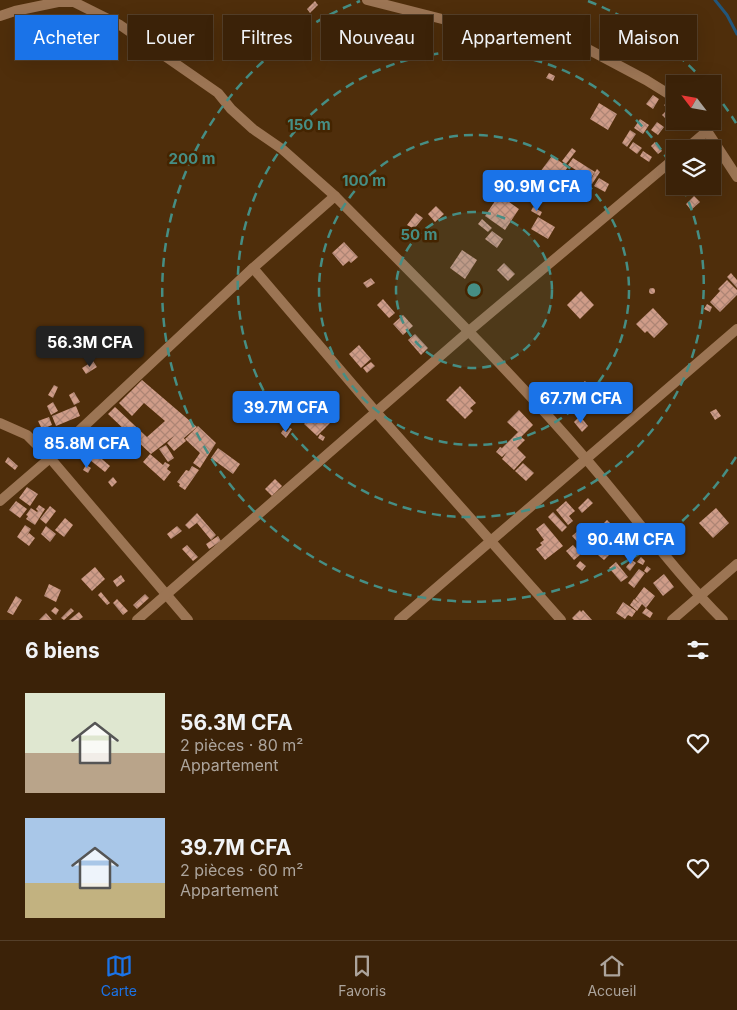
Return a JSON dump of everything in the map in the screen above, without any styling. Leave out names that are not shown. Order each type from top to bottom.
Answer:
[{"type":"street","points":[[367,0],[450,20],[530,30],[558,36],[582,46],[666,92]]},
{"type":"street","points":[[0,16],[58,2],[74,2],[120,25],[218,93],[231,110],[253,129],[282,149],[335,196],[469,330],[586,458],[700,597],[723,620]]},
{"type":"street","points":[[696,140],[707,131],[737,176]]},
{"type":"street","points":[[137,620],[469,330],[666,166]]},
{"type":"street","points":[[0,501],[50,458],[253,268],[335,196]]},
{"type":"street","points":[[253,268],[376,412],[561,620]]},
{"type":"street","points":[[399,620],[737,329]]},
{"type":"street","points":[[0,423],[27,436],[50,458],[188,620]]},
{"type":"street","points":[[672,620],[737,564]]},
{"type":"building","points":[[315,1],[318,5],[310,13],[307,9]]},
{"type":"building","points":[[549,73],[555,76],[553,81],[546,78]]},
{"type":"building","points":[[653,95],[659,99],[653,109],[646,104]]},
{"type":"building","points":[[599,103],[617,114],[608,130],[590,119]]},
{"type":"building","points":[[666,111],[666,119],[662,115]]},
{"type":"building","points":[[640,119],[649,125],[643,134],[634,128]]},
{"type":"building","points":[[657,122],[664,127],[658,135],[651,130]]},
{"type":"building","points":[[630,130],[636,134],[627,147],[622,143]]},
{"type":"building","points":[[633,142],[642,148],[637,154],[629,148]]},
{"type":"building","points":[[655,142],[662,151],[658,154],[651,146]]},
{"type":"building","points":[[572,148],[576,151],[566,164],[562,161]]},
{"type":"building","points":[[643,151],[652,157],[649,162],[640,156]]},
{"type":"building","points":[[552,156],[568,167],[556,184],[540,172]]},
{"type":"building","points":[[573,158],[595,172],[590,179],[568,165]]},
{"type":"building","points":[[597,169],[600,172],[592,184],[589,182]]},
{"type":"building","points":[[528,171],[534,174],[532,177],[526,174]]},
{"type":"building","points":[[577,174],[585,180],[577,191],[569,186]]},
{"type":"building","points":[[599,178],[609,184],[605,192],[594,186]]},
{"type":"building","points":[[537,182],[549,189],[538,206],[527,199]]},
{"type":"building","points":[[499,195],[519,209],[505,230],[485,216]]},
{"type":"building","points":[[694,196],[700,202],[691,210],[686,204]]},
{"type":"building","points":[[436,206],[444,214],[435,222],[428,214]]},
{"type":"building","points":[[533,207],[542,212],[540,216],[531,211]]},
{"type":"building","points":[[416,213],[423,218],[414,229],[407,225]]},
{"type":"building","points":[[538,217],[555,227],[548,239],[531,229]]},
{"type":"building","points":[[482,219],[492,228],[488,232],[478,224]]},
{"type":"building","points":[[492,231],[503,239],[497,248],[485,239]]},
{"type":"building","points":[[344,242],[358,257],[351,263],[349,261],[343,266],[332,253]]},
{"type":"building","points":[[462,250],[477,260],[465,279],[450,268]]},
{"type":"building","points":[[504,263],[515,274],[508,281],[497,270]]},
{"type":"building","points":[[731,273],[737,280],[737,288],[727,277]]},
{"type":"building","points":[[371,278],[375,283],[367,288],[363,283]]},
{"type":"building","points":[[727,280],[737,290],[737,295],[720,312],[710,302],[720,291],[718,289]]},
{"type":"building","points":[[652,288],[655,291],[652,294],[649,291]]},
{"type":"building","points":[[581,291],[594,305],[580,319],[567,305]]},
{"type":"building","points":[[383,299],[395,313],[389,318],[377,305]]},
{"type":"building","points":[[707,304],[712,307],[710,312],[704,309]]},
{"type":"building","points":[[653,308],[668,324],[654,338],[647,331],[645,333],[636,324]]},
{"type":"building","points":[[403,315],[413,326],[403,335],[393,324]]},
{"type":"building","points":[[415,334],[428,348],[421,355],[408,340]]},
{"type":"building","points":[[115,342],[128,348],[126,353],[113,347]]},
{"type":"building","points":[[359,345],[371,359],[361,368],[349,354]]},
{"type":"building","points":[[93,361],[97,367],[86,374],[82,368]]},
{"type":"building","points":[[371,362],[375,366],[367,373],[363,368]]},
{"type":"building","points":[[142,380],[197,427],[183,437],[186,441],[174,451],[167,443],[174,436],[151,454],[136,440],[133,444],[124,435],[127,432],[108,414],[115,407],[147,437],[165,421],[144,403],[132,416],[119,403]]},
{"type":"building","points":[[585,381],[596,395],[590,399],[593,402],[578,414],[565,398]]},
{"type":"building","points":[[54,385],[58,387],[53,398],[48,395]]},
{"type":"building","points":[[460,386],[476,403],[470,408],[473,411],[465,419],[446,400]]},
{"type":"building","points":[[74,392],[80,402],[74,405],[69,395]]},
{"type":"building","points":[[53,402],[58,411],[51,415],[47,406]]},
{"type":"building","points":[[76,406],[80,416],[56,426],[52,416]]},
{"type":"building","points":[[716,409],[721,416],[715,420],[710,412]]},
{"type":"building","points":[[519,410],[533,425],[521,437],[525,440],[517,448],[526,457],[514,470],[502,459],[507,452],[502,457],[496,452],[518,432],[507,422]]},
{"type":"building","points":[[317,411],[330,423],[317,436],[304,424]]},
{"type":"building","points":[[580,416],[588,426],[582,432],[574,422]]},
{"type":"building","points":[[49,417],[52,425],[42,429],[38,421]]},
{"type":"building","points":[[198,426],[216,443],[200,468],[193,463],[200,453],[185,439]]},
{"type":"building","points":[[290,428],[292,429],[286,438],[281,433],[283,430],[287,432]]},
{"type":"building","points":[[320,434],[325,437],[323,441],[318,438]]},
{"type":"building","points":[[113,435],[117,440],[113,444],[109,439]]},
{"type":"building","points":[[128,440],[131,444],[128,448],[124,444]]},
{"type":"building","points":[[166,445],[174,458],[168,462],[159,449]]},
{"type":"building","points":[[218,448],[240,464],[233,474],[211,458]]},
{"type":"building","points":[[96,454],[110,466],[105,472],[90,460]]},
{"type":"building","points":[[150,454],[163,465],[165,462],[170,465],[167,469],[171,472],[164,481],[143,462]]},
{"type":"building","points":[[8,457],[18,466],[15,470],[5,462]]},
{"type":"building","points":[[523,463],[534,473],[526,481],[515,471]]},
{"type":"building","points":[[86,465],[91,468],[88,473],[83,470]]},
{"type":"building","points":[[192,466],[199,470],[185,490],[177,482],[186,470],[189,471]]},
{"type":"building","points":[[113,477],[117,482],[112,487],[108,482]]},
{"type":"building","points":[[275,479],[282,486],[272,496],[265,489]]},
{"type":"building","points":[[27,487],[38,494],[30,506],[19,498]]},
{"type":"building","points":[[588,498],[593,503],[582,513],[578,508]]},
{"type":"building","points":[[16,501],[27,509],[20,518],[9,510]]},
{"type":"building","points":[[566,501],[575,511],[569,516],[573,521],[568,525],[556,510]]},
{"type":"building","points":[[39,505],[45,509],[35,525],[26,519],[28,516],[26,515],[31,508],[37,512],[36,509]]},
{"type":"building","points":[[50,506],[56,511],[46,524],[40,519]]},
{"type":"building","points":[[716,508],[729,523],[713,538],[699,523]]},
{"type":"building","points":[[553,512],[567,527],[562,532],[548,517]]},
{"type":"building","points":[[197,513],[216,535],[211,540],[197,523],[189,529],[185,525]]},
{"type":"building","points":[[65,518],[73,525],[64,537],[55,530]]},
{"type":"building","points":[[607,520],[612,525],[608,529],[603,524]]},
{"type":"building","points":[[544,523],[563,546],[545,560],[536,549],[542,545],[540,543],[544,540],[536,529]]},
{"type":"building","points":[[619,523],[623,530],[617,533],[614,526]]},
{"type":"building","points":[[25,525],[31,529],[26,537],[29,533],[35,538],[29,546],[17,537]]},
{"type":"building","points":[[46,526],[56,534],[50,542],[41,534]]},
{"type":"building","points":[[177,526],[182,531],[171,539],[167,534]]},
{"type":"building","points":[[580,529],[584,534],[582,537],[586,541],[581,546],[572,536]]},
{"type":"building","points":[[625,529],[638,542],[633,547],[620,534]]},
{"type":"building","points":[[604,534],[610,539],[598,551],[593,545]]},
{"type":"building","points":[[618,534],[621,537],[615,543],[612,540]]},
{"type":"building","points":[[218,536],[221,541],[209,549],[206,544]]},
{"type":"building","points":[[623,538],[633,549],[630,552],[619,541]]},
{"type":"building","points":[[612,542],[617,547],[604,560],[598,555]]},
{"type":"building","points":[[187,545],[198,557],[193,561],[182,549]]},
{"type":"building","points":[[573,545],[581,554],[574,560],[566,551]]},
{"type":"building","points":[[641,557],[645,561],[643,565],[637,562]]},
{"type":"building","points":[[632,560],[636,563],[630,571],[626,567]]},
{"type":"building","points":[[580,561],[586,566],[582,571],[576,566]]},
{"type":"building","points":[[616,562],[628,577],[621,582],[609,568]]},
{"type":"building","points":[[647,566],[651,569],[647,573],[644,571]]},
{"type":"building","points":[[95,567],[105,579],[92,591],[81,579]]},
{"type":"building","points":[[639,569],[645,573],[634,588],[628,583]]},
{"type":"building","points":[[664,574],[674,587],[663,596],[653,583]]},
{"type":"building","points":[[121,575],[125,581],[117,587],[113,581]]},
{"type":"building","points":[[49,584],[61,590],[56,602],[44,596]]},
{"type":"building","points":[[644,587],[655,596],[646,608],[642,604],[637,611],[630,605],[634,599],[640,604],[635,599]]},
{"type":"building","points":[[101,592],[110,603],[107,605],[98,595]]},
{"type":"building","points":[[145,594],[149,598],[137,609],[133,605]]},
{"type":"building","points":[[16,596],[22,600],[13,615],[7,612]]},
{"type":"building","points":[[117,599],[128,611],[123,615],[113,603]]},
{"type":"building","points":[[623,602],[636,611],[632,617],[628,615],[625,619],[616,613]]},
{"type":"building","points":[[55,607],[59,610],[56,615],[51,611]]},
{"type":"building","points":[[71,608],[74,611],[64,620],[61,618]]},
{"type":"building","points":[[646,608],[653,613],[650,618],[642,613]]},
{"type":"building","points":[[580,610],[581,612],[583,610],[592,620],[574,620],[572,618]]},
{"type":"building","points":[[79,612],[83,617],[79,620],[69,620]]},
{"type":"building","points":[[46,613],[52,620],[39,620]]},
{"type":"waterway","points":[[715,0],[727,15],[737,34]]}]
